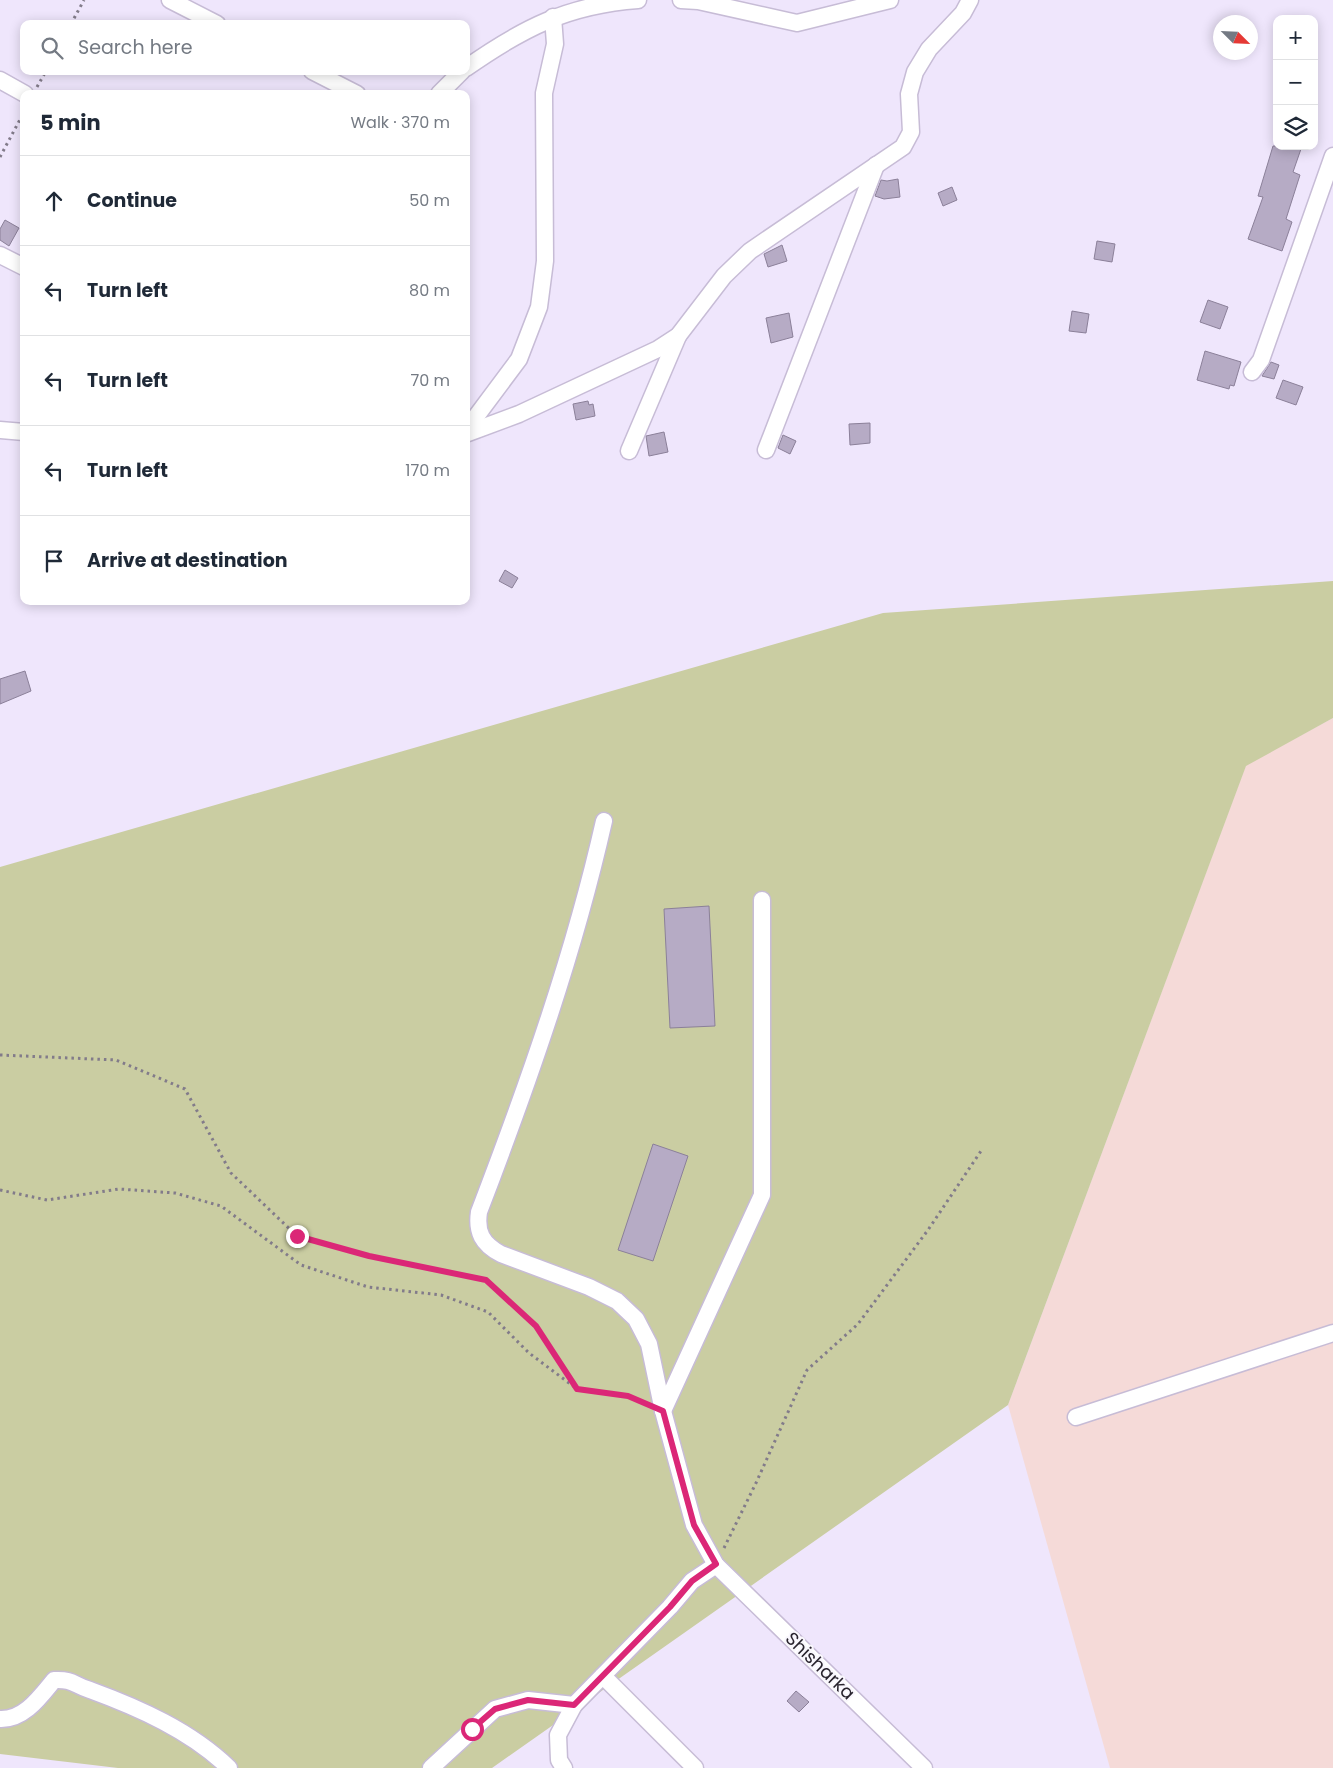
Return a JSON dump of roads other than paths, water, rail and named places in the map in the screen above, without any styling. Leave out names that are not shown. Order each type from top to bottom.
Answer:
[{"type":"street","points":[[170,0],[209,20]]},
{"type":"street","points":[[470,65],[504,42],[553,17],[585,7],[638,0]]},
{"type":"street","points":[[681,0],[698,1],[797,23],[890,0]]},
{"type":"street","points":[[629,451],[678,336],[724,276],[750,251],[902,147],[911,132],[909,94],[915,72],[929,49],[963,13],[970,0]]},
{"type":"street","points":[[470,426],[519,359],[539,307],[545,261],[544,93],[555,44],[553,17]]},
{"type":"street","points":[[320,75],[349,90]]},
{"type":"street","points":[[443,90],[458,75]]},
{"type":"street","points":[[0,80],[20,91]]},
{"type":"street","points":[[1252,372],[1261,360],[1333,156]]},
{"type":"street","points":[[766,450],[876,165]]},
{"type":"street","points":[[0,254],[20,265]]},
{"type":"street","points":[[470,432],[519,414],[658,350],[678,336]]},
{"type":"street","points":[[0,430],[20,432]]},
{"type":"street","name":"Shisharka","points":[[604,821],[587,895],[518,1108],[479,1212],[477,1225],[481,1237],[489,1248],[596,1290],[617,1301],[636,1319],[649,1344],[663,1411],[694,1525],[716,1564],[924,1768]]},
{"type":"street","points":[[663,1411],[762,1195],[762,900]]},
{"type":"street","points":[[1076,1417],[1333,1333]]},
{"type":"street","points":[[564,1768],[560,1760],[558,1735],[574,1705],[670,1607],[692,1581],[716,1564]]},
{"type":"street","points":[[603,1676],[695,1768]]},
{"type":"street","points":[[0,1719],[8,1719],[33,1705],[54,1680],[69,1680],[86,1689],[123,1702],[184,1733],[229,1768]]},
{"type":"street","points":[[431,1768],[495,1709],[528,1700],[574,1705]]}]
